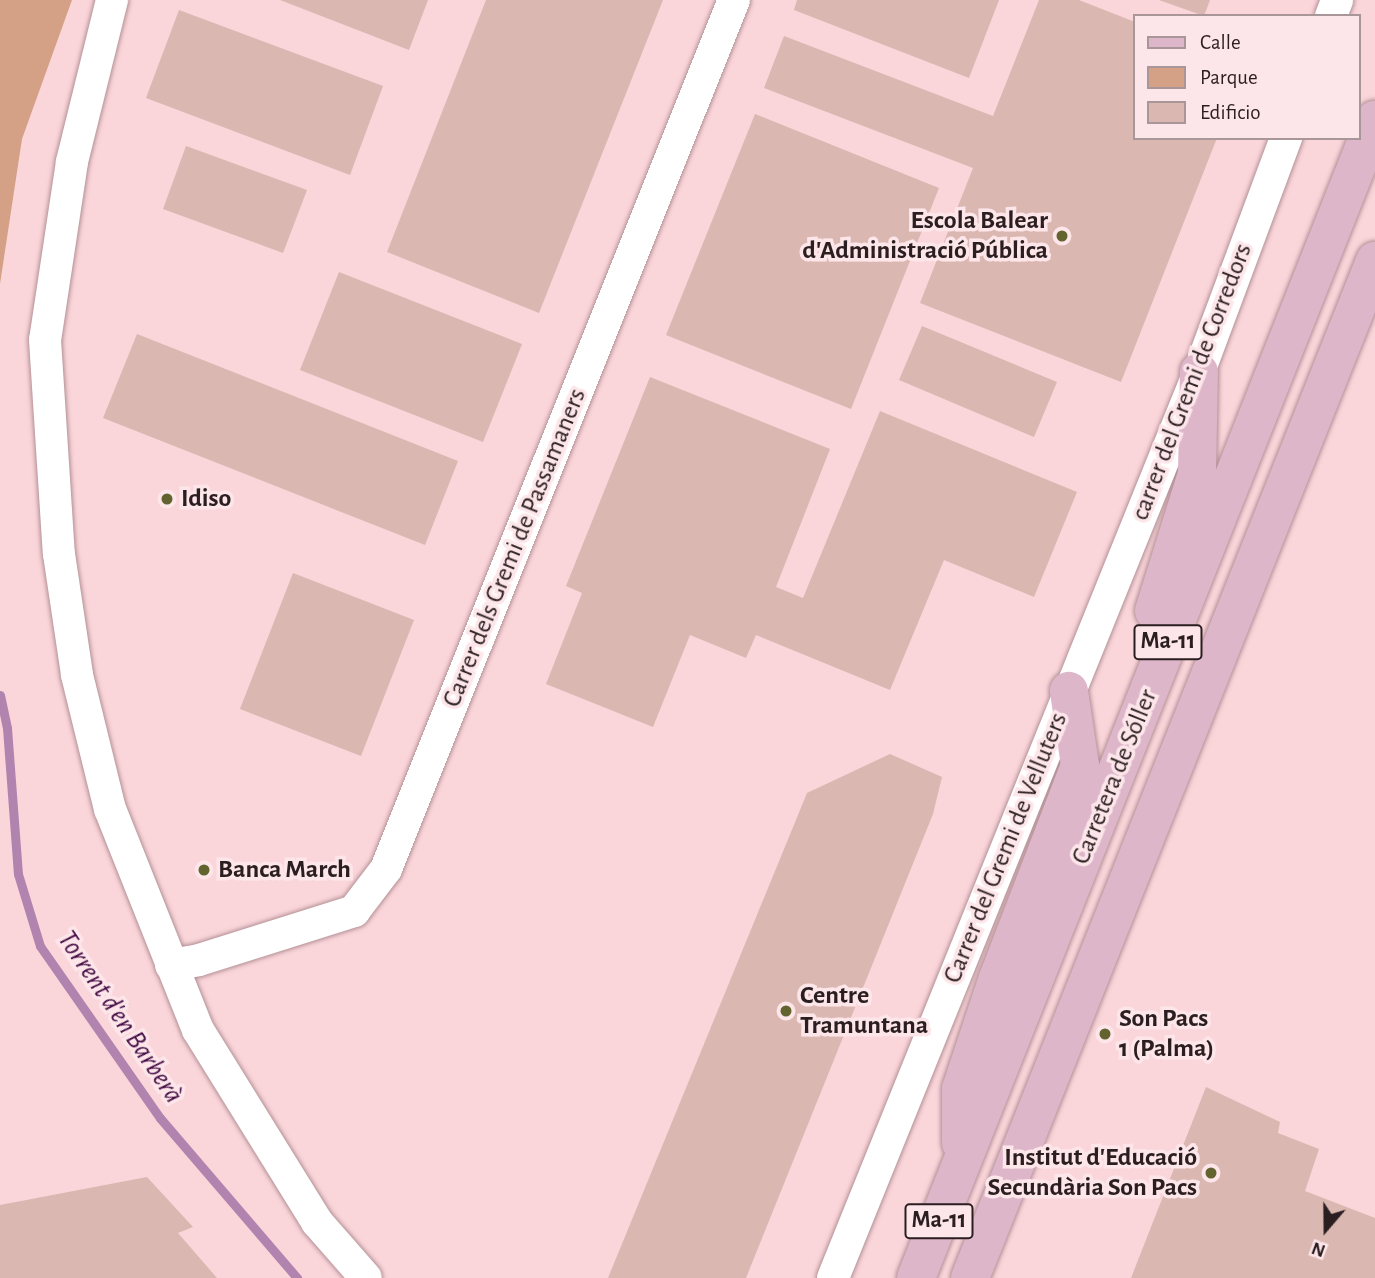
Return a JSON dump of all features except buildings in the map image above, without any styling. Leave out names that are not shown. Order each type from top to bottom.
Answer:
[{"type":"main road","name":"Carretera de Sóller","points":[[916,1278],[1375,120]]},
{"type":"main road","name":"Carretera de Sóller","points":[[970,1278],[1375,261]]},
{"type":"main road","points":[[1121,762],[1122,703],[1198,474],[1199,372]]},
{"type":"main road","points":[[962,1164],[961,1089],[998,978],[1080,765],[1069,691]]},
{"type":"street","points":[[112,0],[72,162],[45,340],[59,554],[77,676],[110,808],[171,965],[212,1057],[317,1222],[366,1278]]},
{"type":"street","name":"Carrer dels Gremi de Passamaners","points":[[171,965],[199,960],[354,911],[386,869],[734,0]]},
{"type":"street","name":"carrer del Gremi de Corredors","points":[[1096,625],[1199,372],[1285,140]]},
{"type":"street","name":"Carrer del Gremi de Velluters","points":[[833,1278],[1096,625]]},
{"type":"green space","points":[[0,0],[72,0],[22,139],[0,284]]},
{"type":"waterway","name":"Torrent d'en Barberà","points":[[0,695],[7,728],[18,874],[40,946],[160,1118],[297,1278]]},
{"type":"place","name":"Escola Balear d'Administració Pública","points":[[1062,236]]},
{"type":"place","name":"Idiso","points":[[167,499]]},
{"type":"place","name":"Banca March","points":[[204,870]]},
{"type":"place","name":"Centre Tramuntana","points":[[786,1011]]},
{"type":"place","name":"Son Pacs 1 (Palma)","points":[[1105,1034]]},
{"type":"place","name":"Institut d'Educació Secundària Son Pacs","points":[[1211,1173]]}]
